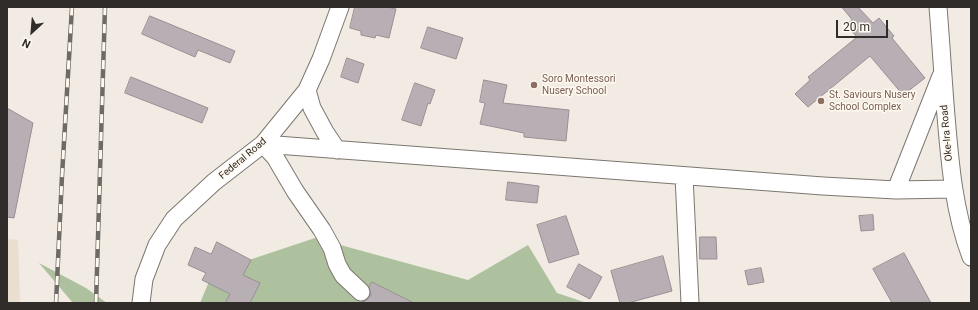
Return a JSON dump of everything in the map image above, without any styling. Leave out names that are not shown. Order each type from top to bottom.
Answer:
[{"type":"street","name":"Federal Road","points":[[141,303],[144,280],[157,245],[174,219],[214,182],[263,144],[307,90],[321,59],[340,7]]},
{"type":"street","name":"Oke-Ira Road","points":[[938,7],[953,189],[966,244],[971,257]]},
{"type":"street","points":[[896,190],[943,72]]},
{"type":"street","points":[[307,90],[312,108],[337,150]]},
{"type":"street","points":[[263,144],[823,186],[896,190],[953,189]]},
{"type":"street","points":[[263,144],[275,157],[295,191],[322,230],[332,248],[336,264],[344,275],[361,292]]},
{"type":"street","points":[[684,176],[690,303]]},
{"type":"shaded area","points":[[7,239],[18,240],[20,303],[7,303]]},
{"type":"green space","points":[[315,238],[468,280],[528,245],[557,293],[587,303],[200,303],[213,272]]},
{"type":"green space","points":[[39,263],[86,288],[107,303],[73,303]]},
{"type":"building","points":[[355,7],[388,7],[396,9],[389,38],[376,35],[375,38],[361,35],[361,31],[350,28]]},
{"type":"building","points":[[842,7],[858,7],[873,23],[879,18],[894,36],[892,38],[925,78],[903,95],[870,56],[808,107],[795,94],[810,80],[808,77],[857,37],[846,25],[852,20]]},
{"type":"building","points":[[150,16],[235,51],[230,63],[198,50],[195,57],[142,34]]},
{"type":"building","points":[[428,27],[463,38],[456,59],[421,48]]},
{"type":"building","points":[[347,58],[364,64],[358,83],[341,77]]},
{"type":"building","points":[[131,77],[208,108],[202,123],[125,93]]},
{"type":"building","points":[[484,80],[507,85],[503,103],[569,110],[566,141],[524,137],[524,133],[480,124],[485,103],[480,102]]},
{"type":"building","points":[[415,83],[435,90],[430,104],[428,103],[421,126],[402,120]]},
{"type":"building","points":[[7,108],[33,123],[14,218],[7,217]]},
{"type":"building","points":[[508,182],[539,186],[537,203],[506,200]]},
{"type":"building","points":[[873,215],[874,230],[861,231],[859,216]]},
{"type":"building","points":[[566,216],[579,254],[549,263],[537,225]]},
{"type":"building","points":[[700,237],[716,237],[717,259],[700,259]]},
{"type":"building","points":[[217,242],[251,260],[243,275],[260,283],[250,303],[225,303],[230,294],[202,280],[206,273],[188,265],[195,247],[211,254]]},
{"type":"building","points":[[904,253],[931,303],[892,303],[873,269]]},
{"type":"building","points":[[663,256],[672,291],[628,303],[620,303],[611,271]]},
{"type":"building","points":[[579,264],[602,277],[590,299],[567,287]]},
{"type":"building","points":[[761,268],[764,282],[748,285],[745,271]]},
{"type":"building","points":[[372,282],[414,303],[361,303],[368,299],[371,295],[369,287]]},
{"type":"railway","points":[[56,303],[72,7]]},
{"type":"railway","points":[[96,303],[105,7]]},
{"type":"place","name":"Soro Montessori Nusery School","points":[[534,85]]},
{"type":"place","name":"St. Saviours Nusery School Complex","points":[[821,101]]}]
